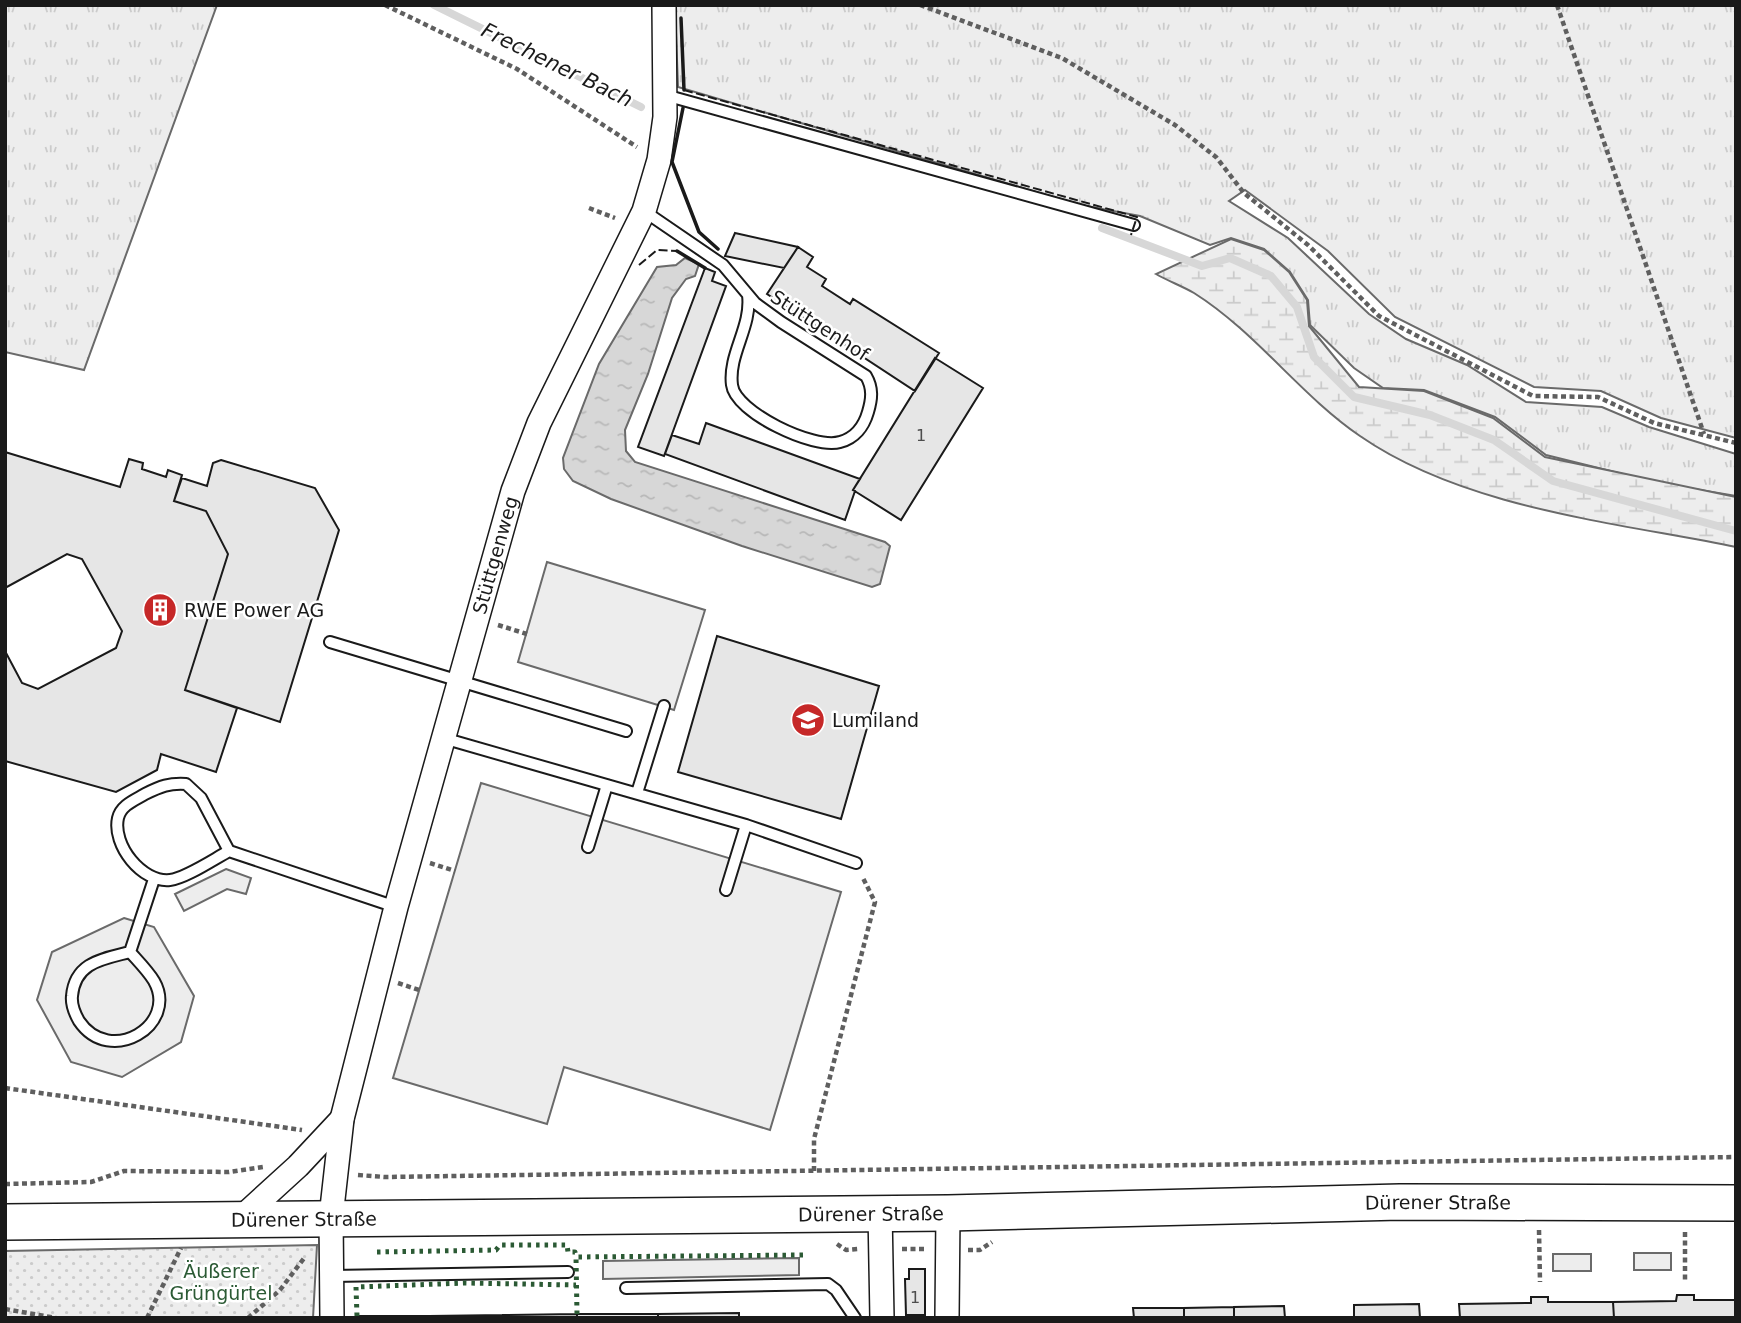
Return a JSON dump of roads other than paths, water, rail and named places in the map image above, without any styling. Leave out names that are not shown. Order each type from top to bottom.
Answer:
[{"type":"main road","name":"Dürener Straße","points":[[5,1222],[880,1211],[948,1213],[1400,1202],[1736,1203]]},
{"type":"street","name":"Stüttgenweg","points":[[332,1318],[331,1217],[342,1119],[396,907],[513,491],[539,423],[644,211],[659,160],[665,105],[664,5]]},
{"type":"street","name":"Stüttgenweg","points":[[240,1218],[299,1166],[342,1119]]},
{"type":"street","points":[[880,1211],[882,1318]]},
{"type":"street","points":[[947,1318],[948,1213]]},
{"type":"lane","points":[[665,105],[1134,225]]},
{"type":"lane","name":"Stüttgenhof","points":[[644,211],[723,265],[748,295],[780,322],[866,376],[871,385],[871,401],[865,423],[853,436],[838,443],[820,442],[760,417],[738,401],[732,385],[733,371],[749,319],[748,295]]},
{"type":"lane","points":[[330,642],[626,731]]},
{"type":"lane","points":[[637,793],[664,706]]},
{"type":"lane","points":[[443,738],[746,825],[856,863]]},
{"type":"lane","points":[[229,851],[172,880],[153,878],[136,868],[117,833],[118,817],[125,805],[167,783],[186,784],[201,798],[229,851],[396,907]]},
{"type":"lane","points":[[588,847],[607,785]]},
{"type":"lane","points":[[726,890],[746,825]]},
{"type":"lane","points":[[130,952],[153,878]]},
{"type":"lane","points":[[130,952],[155,983],[158,1003],[153,1021],[139,1035],[121,1042],[102,1040],[85,1030],[75,1014],[71,999],[73,986],[79,971],[92,962],[130,952]]},
{"type":"lane","points":[[332,1276],[568,1272]]},
{"type":"lane","points":[[626,1288],[828,1284],[836,1290],[855,1318]]},
{"type":"water","points":[[685,258],[699,264],[695,276],[686,279],[672,298],[648,374],[625,430],[626,451],[635,462],[885,542],[890,546],[880,584],[872,587],[742,546],[611,499],[573,481],[564,469],[563,458],[599,364],[657,267],[676,265]]},
{"type":"waterway","name":"Frechener Bach","points":[[434,5],[641,107]]},
{"type":"waterway","name":"Frechener Bach","points":[[1102,228],[1202,266],[1230,258],[1271,276],[1297,307],[1314,357],[1354,397],[1430,415],[1494,440],[1553,481],[1736,531]]},
{"type":"place","name":"RWE Power AG","points":[[160,610]]},
{"type":"place","name":"Lumiland","points":[[808,720]]},
{"type":"park label","name":"Äußerer Grüngürtel","points":[[221,1282]]}]
